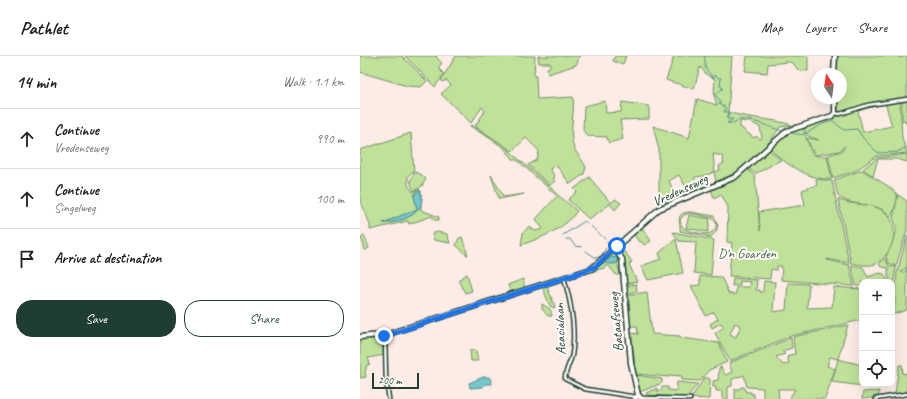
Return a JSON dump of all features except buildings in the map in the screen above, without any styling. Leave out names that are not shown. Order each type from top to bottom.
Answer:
[{"type":"main road","points":[[834,68],[835,56]]},
{"type":"main road","points":[[835,104],[835,113]]},
{"type":"main road","name":"Vredenseweg","points":[[385,337],[394,332],[406,330],[591,269],[662,207],[735,177],[787,131],[795,127],[830,118],[835,113]]},
{"type":"main road","name":"Bataafseweg","points":[[614,248],[622,259],[631,363],[638,398]]},
{"type":"main road","points":[[360,337],[380,335],[385,337]]},
{"type":"street","points":[[835,113],[840,114],[868,105],[907,99]]},
{"type":"street","name":"Acacialaan","points":[[564,278],[571,310],[572,344],[572,357],[564,378],[586,389],[638,398]]},
{"type":"street","points":[[385,337],[386,384],[389,399]]},
{"type":"street","points":[[875,399],[907,394]]},
{"type":"street","points":[[638,398],[690,399]]},
{"type":"green space","points":[[360,56],[402,56],[427,81],[421,87],[407,86],[360,72]]},
{"type":"green space","points":[[405,56],[437,56],[436,57],[442,63],[438,68],[444,74],[435,87]]},
{"type":"green space","points":[[456,56],[535,56],[534,76],[536,76],[537,99],[573,97],[572,139],[575,151],[586,167],[584,174],[570,184],[556,165],[550,169],[555,177],[553,179],[555,181],[550,185],[528,165],[537,160],[539,151],[526,138],[512,151],[475,126],[485,111],[482,107],[471,123],[441,94],[451,85],[446,80],[443,82],[441,80]]},
{"type":"green space","points":[[538,56],[580,56],[576,65],[548,74],[547,68],[550,67],[550,63],[539,63]]},
{"type":"green space","points":[[615,56],[626,56],[623,64],[613,61]]},
{"type":"green space","points":[[674,56],[732,56],[728,112],[792,125],[780,127],[760,152],[735,173],[716,182],[714,172],[704,176],[695,177],[694,179],[704,187],[659,204],[659,150],[653,126],[689,138],[697,99],[717,105],[714,95],[715,79],[707,75],[700,67],[694,89],[666,80]],"holes":[[[740,121],[750,122],[760,127],[762,138],[760,139],[756,136],[754,138],[740,127]],[[713,154],[722,156],[724,163],[719,166],[720,170],[715,172]],[[679,175],[687,189],[677,194],[674,192],[669,181]]]},
{"type":"green space","points":[[747,56],[808,56],[808,71],[798,70],[793,63],[789,62],[768,64],[767,73],[745,71]]},
{"type":"green space","points":[[836,56],[898,56],[899,58],[907,56],[907,98],[872,103],[842,113],[837,110],[836,104],[847,104],[847,68],[835,68]]},
{"type":"green space","points":[[900,100],[902,137],[907,153],[877,156],[855,171],[833,178],[828,155],[842,151],[845,146],[839,151],[816,155],[813,152],[807,138],[819,140],[808,136],[803,126],[832,118],[836,115],[858,108],[883,102],[883,104],[858,111],[863,132],[892,126],[885,102]]},
{"type":"green space","points":[[902,100],[907,100],[907,126],[905,120],[902,121]]},
{"type":"green space","points":[[605,101],[606,113],[621,112],[622,102],[649,106],[649,119],[620,120],[623,139],[609,143],[607,137],[587,136],[583,130],[584,106]]},
{"type":"green space","points":[[471,125],[503,145],[557,193],[556,195],[517,160],[514,160],[503,147],[470,126]]},
{"type":"green space","points":[[802,126],[812,154],[817,156],[827,156],[832,179],[815,177],[798,170],[783,160],[770,148],[791,131]]},
{"type":"green space","points":[[411,133],[414,171],[408,176],[408,185],[413,192],[419,189],[421,191],[421,196],[420,191],[416,192],[414,196],[417,209],[383,223],[397,222],[411,216],[416,211],[421,202],[421,210],[439,217],[439,220],[434,220],[432,216],[409,224],[408,221],[370,230],[370,224],[360,200],[360,150]]},
{"type":"green space","points":[[769,150],[781,160],[755,174],[749,168]]},
{"type":"green space","points":[[907,154],[907,162],[897,159],[878,159],[873,176],[863,169],[877,158]]},
{"type":"green space","name":"D'n Goarden","points":[[748,169],[755,177],[760,231],[759,212],[805,205],[802,190],[817,185],[816,179],[832,181],[849,263],[827,260],[849,265],[854,286],[781,280],[782,266],[777,266],[777,270],[771,269],[770,279],[729,276],[732,243],[727,242],[728,207],[721,194],[714,198],[711,189],[736,178]]},
{"type":"green space","points":[[862,170],[888,186],[897,194],[897,202],[891,217],[879,208],[844,200],[838,196],[834,180]]},
{"type":"green space","points":[[415,172],[422,175],[426,179],[422,186],[414,191],[410,181]]},
{"type":"green space","points":[[491,175],[504,197],[524,194],[499,199]]},
{"type":"green space","points":[[589,177],[611,203],[615,199],[621,203],[615,210],[610,204],[589,219],[568,200],[577,192],[574,189]]},
{"type":"green space","points":[[558,195],[577,211],[559,228],[521,245],[523,233],[529,226],[535,231],[543,229],[536,219]]},
{"type":"green space","points":[[898,195],[907,201],[907,230],[896,266],[888,263],[886,256],[896,233],[893,218]]},
{"type":"green space","points":[[838,199],[849,203],[874,206],[885,212],[890,218],[893,224],[893,240],[891,247],[882,260],[872,265],[851,263]]},
{"type":"green space","points":[[685,212],[714,216],[718,225],[716,232],[711,237],[680,231],[679,218]],"holes":[[[690,213],[712,218],[717,224],[715,230],[709,234],[691,232],[684,228],[680,220],[684,215]]]},
{"type":"green space","points":[[689,215],[710,219],[708,232],[686,228]]},
{"type":"green space","points":[[641,226],[651,241],[644,245],[641,241],[639,242],[633,233]]},
{"type":"green space","points":[[437,232],[447,234],[450,243],[434,240],[432,234]]},
{"type":"green space","points":[[673,232],[714,240],[711,275],[694,273],[696,242],[679,241]]},
{"type":"green space","points":[[364,235],[369,248],[365,250],[361,237]]},
{"type":"green space","points":[[907,236],[907,267],[900,272],[905,272],[907,268],[907,310],[895,314],[895,300],[897,273]]},
{"type":"green space","points":[[462,237],[468,255],[456,245],[459,238]]},
{"type":"green space","points":[[676,239],[683,273],[648,280],[641,266],[661,259],[659,253]]},
{"type":"green space","points":[[615,252],[619,259],[617,264],[620,275],[616,275],[609,266],[605,266],[604,268],[566,280],[583,274],[611,253]],"holes":[[[613,257],[618,259],[615,264],[603,263],[595,269],[602,262]]]},
{"type":"green space","points":[[625,252],[632,262],[629,264],[637,282],[626,284],[624,259],[621,253]]},
{"type":"green space","points":[[885,258],[889,266],[896,267],[894,279],[889,279],[888,268],[881,267],[879,264]]},
{"type":"green space","points":[[851,265],[863,267],[868,277],[879,273],[884,274],[887,279],[859,279],[859,286],[856,286]]},
{"type":"green space","points":[[467,274],[472,291],[465,293],[458,280]]},
{"type":"green space","points":[[700,276],[721,277],[729,294],[736,294],[736,287],[749,287],[750,282],[740,281],[740,285],[732,286],[733,278],[757,280],[756,290],[760,290],[760,292],[763,292],[764,281],[775,282],[773,312],[786,310],[788,283],[809,284],[807,308],[832,307],[834,287],[859,289],[859,321],[791,336],[730,361],[715,333],[724,327],[721,323],[712,328],[710,324],[718,319],[714,312],[706,316],[691,286],[700,285]],"holes":[[[735,323],[741,326],[736,337],[730,334]]]},
{"type":"green space","points":[[523,279],[525,289],[511,293],[508,285]]},
{"type":"green space","points":[[546,284],[555,307],[554,308],[550,306],[542,286]]},
{"type":"green space","points":[[636,284],[637,291],[627,294],[626,286]]},
{"type":"green space","points":[[647,292],[652,334],[680,336],[681,338],[719,343],[727,362],[709,370],[700,381],[682,380],[682,376],[669,375],[669,377],[636,374],[631,333],[638,334],[637,326],[630,326],[628,295]]},
{"type":"green space","points":[[542,304],[550,309],[552,316],[548,316],[542,309]]},
{"type":"green space","points":[[848,325],[838,359],[830,357],[827,366],[835,369],[825,399],[789,399],[795,389],[778,389],[779,399],[763,399],[763,388],[747,387],[744,375],[732,379],[732,386],[728,387],[728,399],[722,399],[722,391],[716,391],[716,387],[713,387],[713,381],[718,380],[719,368],[721,367],[725,375],[732,372],[729,363],[791,338],[792,348],[782,351],[785,354],[776,357],[783,365],[789,363],[787,357],[789,355],[795,354],[793,337]]},
{"type":"green space","points":[[380,338],[383,342],[384,355],[368,358],[370,364],[366,366],[366,377],[360,378],[360,339]]},
{"type":"green space","points":[[470,350],[476,350],[478,361],[471,361]]},
{"type":"green space","points":[[838,359],[859,364],[859,385],[832,382]]},
{"type":"green space","points":[[899,365],[902,365],[903,374],[907,373],[907,392],[895,394]]},
{"type":"green space","points":[[636,375],[662,379],[662,383],[640,392]]},
{"type":"green space","points":[[705,377],[710,379],[709,399],[691,398]]},
{"type":"green space","points":[[677,382],[698,384],[687,397],[647,395],[646,393],[657,388],[657,391],[661,391],[662,387],[668,387],[668,390],[676,391]]},
{"type":"green space","points":[[741,387],[744,387],[746,392],[751,392],[751,394],[754,394],[754,399],[735,399],[735,389],[740,389]]},
{"type":"green space","points":[[879,391],[878,397],[862,399],[863,392]]},
{"type":"water","points":[[419,190],[422,198],[421,205],[412,215],[397,221],[383,223],[417,209],[414,196]]},
{"type":"water","points":[[612,257],[617,258],[618,262],[612,264],[603,263]]},
{"type":"water","points":[[483,377],[489,377],[491,384],[486,384],[483,387],[470,388],[469,383]]},
{"type":"waterway","points":[[705,56],[705,67],[707,70],[713,78],[715,75],[718,78],[721,78],[720,86],[723,88],[715,95],[721,101],[719,104],[726,108],[724,112],[729,112],[727,119],[733,119],[727,123],[732,123],[739,120],[749,120],[783,131]]},
{"type":"waterway","points":[[789,133],[800,135],[804,134],[822,124],[833,121],[844,130],[857,129],[863,138],[878,153],[897,152],[907,147]]},
{"type":"waterway","points":[[563,235],[585,221]]},
{"type":"waterway","points":[[591,226],[596,231]]},
{"type":"waterway","points":[[598,233],[605,239]]},
{"type":"waterway","points":[[566,239],[570,239],[575,246],[582,247]]},
{"type":"waterway","points":[[607,241],[608,245]]},
{"type":"waterway","points":[[586,251],[596,258],[601,256],[606,248]]},
{"type":"route","points":[[384,336],[385,337],[394,332],[406,330],[591,269],[617,246]]}]
